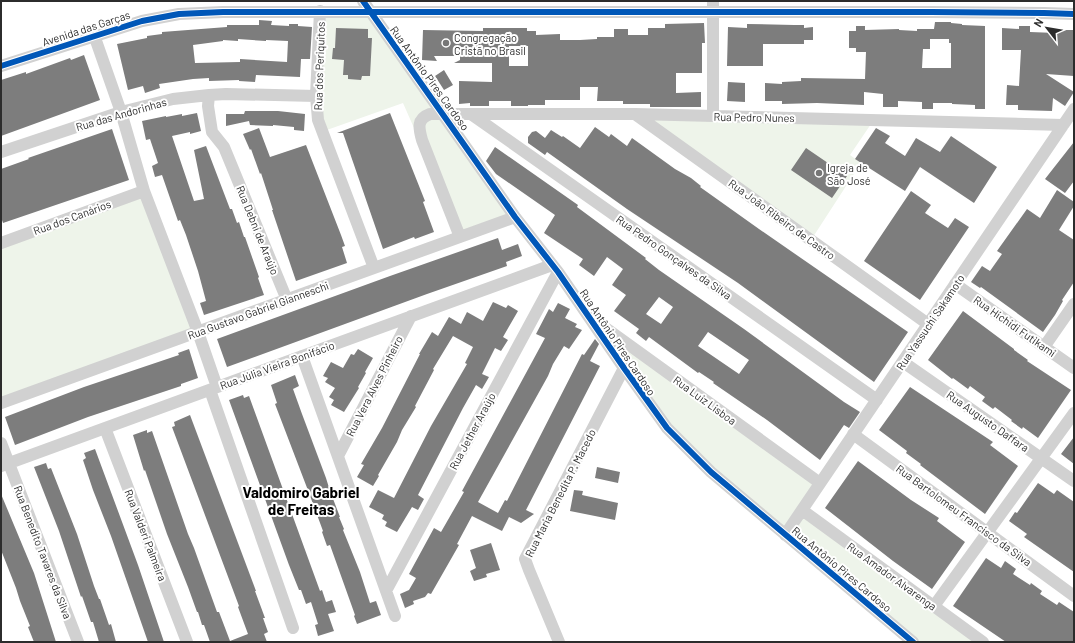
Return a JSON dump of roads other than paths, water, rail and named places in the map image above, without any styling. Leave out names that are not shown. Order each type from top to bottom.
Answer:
[{"type":"street","name":"Rua Antônio Pires Cardoso","points":[[363,1],[444,114],[515,217],[555,268],[659,417],[690,452],[711,472],[913,642]]},
{"type":"street","name":"Avenida das Garças","points":[[1,66],[142,20],[180,14],[223,12],[371,12],[389,7],[1044,7],[1074,14]]},
{"type":"street","points":[[713,7],[713,116]]},
{"type":"street","name":"Rua dos Periquitos","points":[[320,11],[316,96],[318,120],[374,268]]},
{"type":"street","points":[[94,35],[121,112],[144,191],[198,332],[213,388],[293,628]]},
{"type":"street","name":"Rua das Andorinhas","points":[[1,152],[121,112],[173,99],[209,95],[316,96]]},
{"type":"street","name":"Rua Debni de Araújo","points":[[209,95],[208,106],[212,132],[224,147],[230,160],[287,300]]},
{"type":"street","name":"Rua Yassuchi Sakamoto","points":[[785,535],[1074,109]]},
{"type":"street","name":"Rua Pedro Nunes","points":[[460,237],[418,128],[420,121],[425,116],[430,114],[635,114],[1063,125]]},
{"type":"street","name":"Rua Pedro Gonçalves da Silva","points":[[471,114],[877,400]]},
{"type":"street","name":"Rua João Ribeiro de Castro","points":[[635,114],[928,324]]},
{"type":"street","name":"Rua dos Canários","points":[[1,243],[144,191]]},
{"type":"street","name":"Rua Gustavo Gabriel Gianneschi","points":[[1,403],[515,217]]},
{"type":"street","name":"Rua Júlia Vieira Bonifácio","points":[[5,464],[411,316],[555,268]]},
{"type":"street","name":"Rua Jether Araújo","points":[[386,590],[555,268]]},
{"type":"street","name":"Rua Hichidi Futikami","points":[[955,284],[1074,368]]},
{"type":"street","points":[[1044,347],[1074,304]]},
{"type":"street","name":"Rua Vera Alves Pinheiro","points":[[338,456],[411,316]]},
{"type":"street","name":"Rua Luiz Lisboa","points":[[589,316],[820,483]]},
{"type":"street","points":[[302,356],[396,616]]},
{"type":"street","name":"Rua Augusto Daffara","points":[[903,362],[1074,481]]},
{"type":"street","name":"Rua Maria Benedita P. Macedo","points":[[559,642],[525,559],[624,368]]},
{"type":"street","points":[[934,606],[1074,413]]},
{"type":"street","name":"Rua Valderi Palmeira","points":[[105,428],[187,642]]},
{"type":"street","name":"Rua Bartolomeu Francisco da Silva","points":[[853,434],[1074,596]]},
{"type":"street","name":"Rua Benedito Tavares da Silva","points":[[1,443],[5,464],[78,642]]},
{"type":"street","name":"Rua Amador Alvarenga","points":[[802,510],[983,642]]},
{"type":"place","name":"Congregação Cristã no Brasil","points":[[446,43]]},
{"type":"place","name":"Igreja de São José","points":[[819,173]]},
{"type":"district","name":"Valdomiro Gabriel de Freitas","points":[[301,500]]}]
